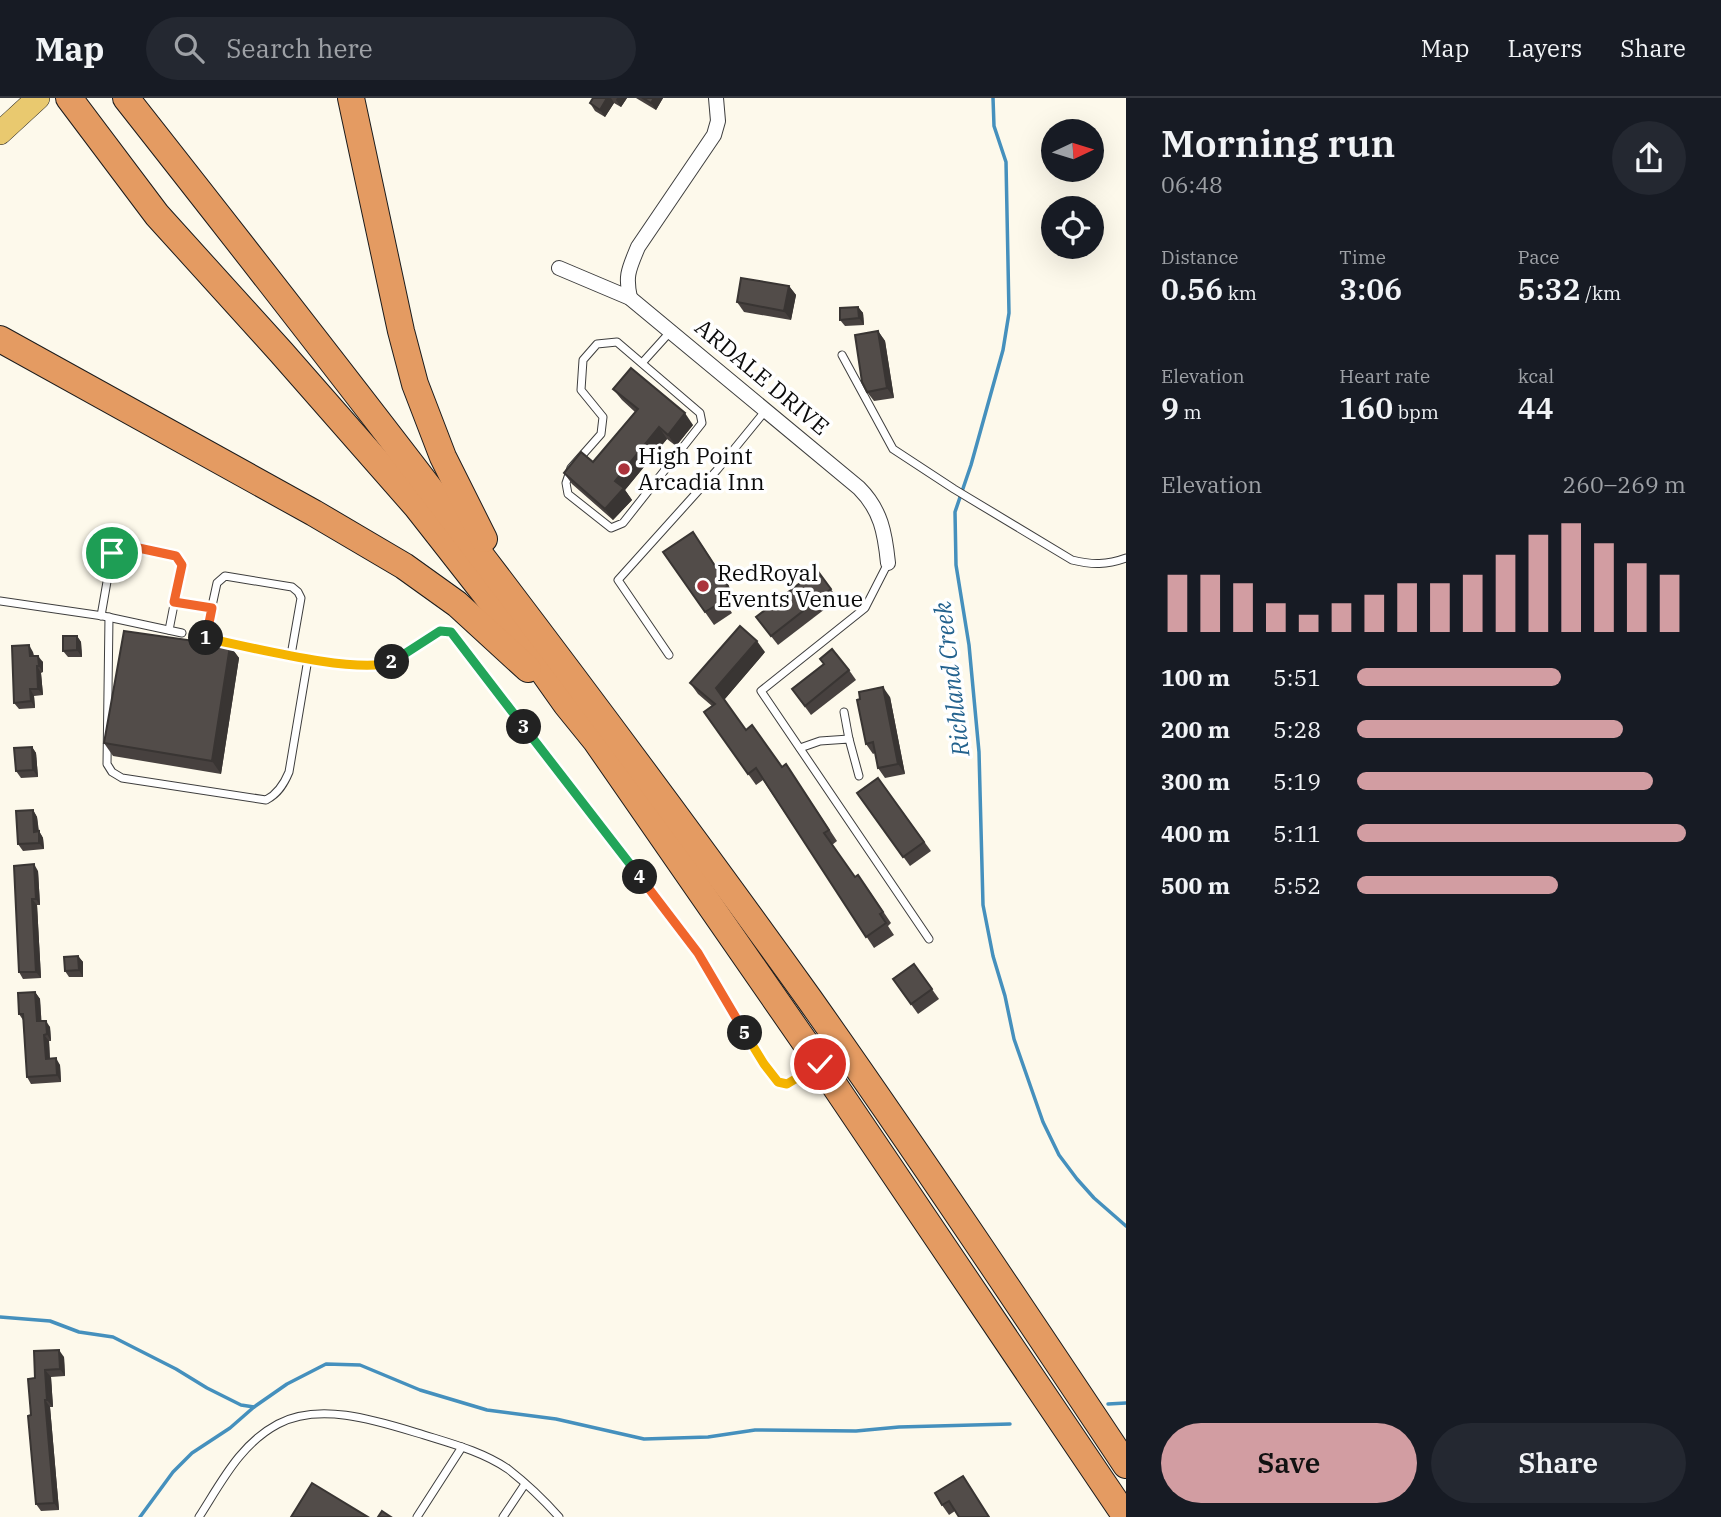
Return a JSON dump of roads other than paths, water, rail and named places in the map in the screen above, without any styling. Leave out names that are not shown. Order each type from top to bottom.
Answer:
[{"type":"highway","points":[[69,98],[157,215],[282,352],[417,507],[515,632],[603,751],[820,1064],[1126,1517]]},
{"type":"highway","points":[[126,98],[299,318],[536,628],[809,1000],[912,1147],[1126,1465]]},
{"type":"highway","points":[[351,98],[415,384],[443,457],[471,517],[491,553],[519,591],[536,628]]},
{"type":"highway","points":[[0,339],[314,513],[404,566],[457,604],[566,704]]},
{"type":"main road","points":[[0,133],[38,98]]},
{"type":"street","points":[[630,299],[626,280],[631,262],[638,247],[714,135],[718,121],[716,98]]},
{"type":"street","name":"ARDALE DRIVE","points":[[559,268],[630,299],[868,497],[883,525],[888,563]]},
{"type":"lane","points":[[642,363],[671,331]]},
{"type":"lane","points":[[617,342],[642,363],[700,413],[702,423],[623,523],[611,528],[568,494],[566,483],[571,468],[601,434],[603,418],[581,390],[583,360],[597,344],[617,342]]},
{"type":"lane","points":[[842,355],[893,449],[1072,560],[1093,565],[1126,558]]},
{"type":"lane","points":[[668,654],[618,580],[717,470],[766,410]]},
{"type":"lane","points":[[169,630],[182,565],[179,558],[120,544],[112,553],[105,617],[107,764],[111,772],[122,778],[266,800],[270,798],[281,788],[289,772],[308,659]]},
{"type":"lane","points":[[888,563],[865,608],[761,691],[929,939]]},
{"type":"lane","points":[[205,638],[217,583],[225,576],[295,588],[301,598],[291,655]]},
{"type":"lane","points":[[0,601],[105,617],[182,633]]},
{"type":"lane","points":[[174,602],[212,608]]},
{"type":"lane","points":[[194,635],[308,659],[376,667],[405,655],[440,631],[451,632],[698,953],[775,1080],[787,1084],[820,1064]]},
{"type":"lane","points":[[844,712],[859,776]]},
{"type":"lane","points":[[800,748],[820,741],[849,738]]},
{"type":"lane","points":[[199,1517],[236,1459],[259,1436],[281,1423],[329,1414],[365,1418],[471,1449],[508,1469],[559,1517]]},
{"type":"lane","points":[[417,1517],[462,1447]]},
{"type":"lane","points":[[503,1517],[525,1485]]},
{"type":"waterway","name":"Richland Creek","points":[[993,98],[994,126],[1006,162],[1009,313],[1003,350],[955,512],[956,565],[969,645],[979,752],[983,905],[1014,1039],[1043,1122],[1059,1155],[1077,1179],[1126,1226]]},
{"type":"waterway","points":[[0,1317],[50,1321],[79,1332],[113,1337],[241,1405],[254,1407]]},
{"type":"waterway","points":[[140,1517],[173,1472],[192,1453],[230,1428],[287,1384],[326,1364],[360,1365],[420,1390],[487,1410],[556,1419],[644,1439],[708,1437],[755,1430],[856,1431],[1010,1424]]},
{"type":"waterway","points":[[1108,1404],[1126,1403]]},
{"type":"place","name":"High Point Arcadia Inn","points":[[624,469]]},
{"type":"place","name":"RedRoyal Events Venue","points":[[703,586]]}]
